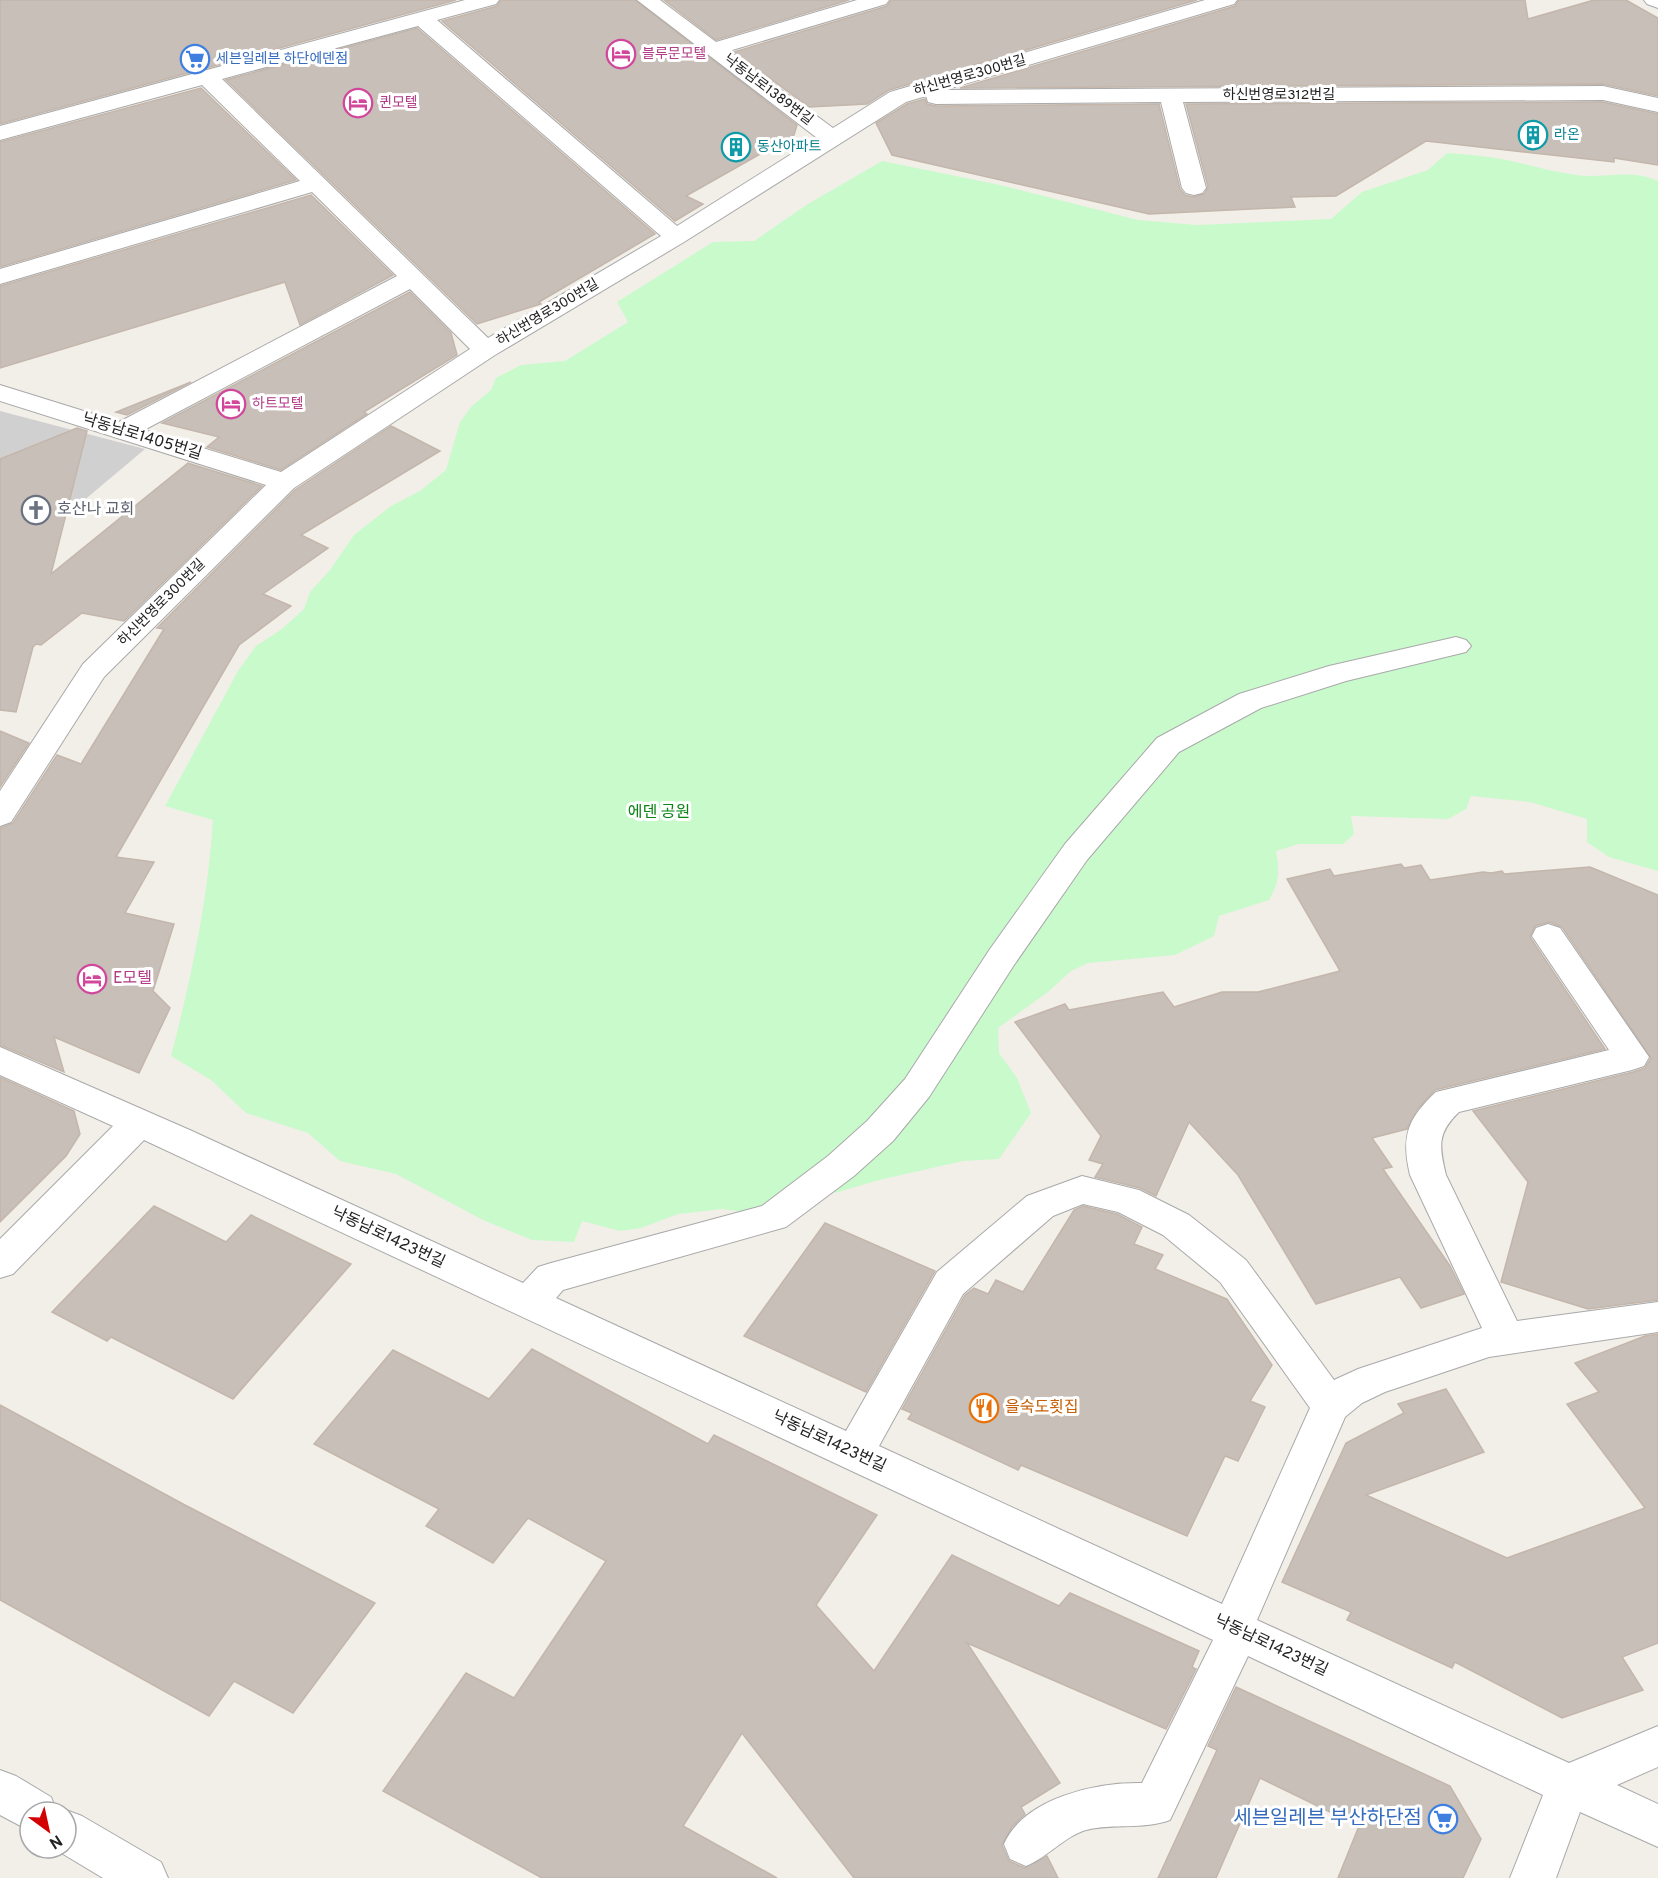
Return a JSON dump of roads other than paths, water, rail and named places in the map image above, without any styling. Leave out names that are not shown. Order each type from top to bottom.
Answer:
[{"type":"street","points":[[0,133],[489,0]]},
{"type":"street","name":"낙동남로1389번길","points":[[647,0],[831,138]]},
{"type":"street","points":[[714,49],[879,0]]},
{"type":"street","name":"하신번영로300번길","points":[[0,814],[93,671],[284,482],[486,350],[676,237],[898,97],[1227,0]]},
{"type":"street","points":[[422,18],[676,237]]},
{"type":"street","points":[[207,77],[486,350]]},
{"type":"street","name":"하신번영로312번길","points":[[898,97],[1603,93],[1658,105]]},
{"type":"street","points":[[1170,95],[1194,188]]},
{"type":"street","points":[[0,277],[315,184]]},
{"type":"street","points":[[122,431],[412,278]]},
{"type":"street","name":"낙동남로1405번길","points":[[0,393],[284,482]]},
{"type":"street","points":[[528,1303],[551,1278],[773,1217],[841,1166],[880,1131],[917,1088],[1002,957],[1076,852],[1168,746],[1250,701],[1339,673],[1456,646]]},
{"type":"street","points":[[1506,1337],[1428,1175],[1422,1153],[1423,1130],[1432,1115],[1448,1101],[1632,1057],[1548,936]]},
{"type":"street","name":"낙동남로1423번길","points":[[0,1060],[1658,1826]]},
{"type":"street","points":[[0,1263],[139,1123]]},
{"type":"street","points":[[854,1454],[950,1283],[1040,1206],[1082,1190],[1125,1200],[1176,1225],[1233,1271],[1330,1406]]},
{"type":"street","points":[[1026,1844],[1073,1813],[1129,1803],[1154,1805],[1235,1630],[1330,1406],[1347,1392],[1372,1380],[1449,1353],[1506,1337],[1658,1317]]},
{"type":"street","points":[[1533,1878],[1569,1784],[1658,1746]]},
{"type":"street","points":[[0,1791],[18,1802]]},
{"type":"street","points":[[78,1838],[145,1878]]},
{"type":"place","name":"블루문모텔","points":[[621,54]]},
{"type":"place","name":"세븐일레븐 하단에덴점","points":[[195,59]]},
{"type":"place","name":"퀸모텔","points":[[358,103]]},
{"type":"place","name":"라온","points":[[1533,135]]},
{"type":"place","name":"동산아파트","points":[[736,147]]},
{"type":"place","name":"하트모텔","points":[[231,404]]},
{"type":"place","name":"호산나 교회","points":[[36,510]]},
{"type":"place","name":"E모텔","points":[[92,979]]},
{"type":"place","name":"을숙도횟집","points":[[984,1408]]},
{"type":"place","name":"세븐일레븐 부산하단점","points":[[1443,1819]]},
{"type":"park label","name":"에덴 공원","points":[[659,813]]}]
